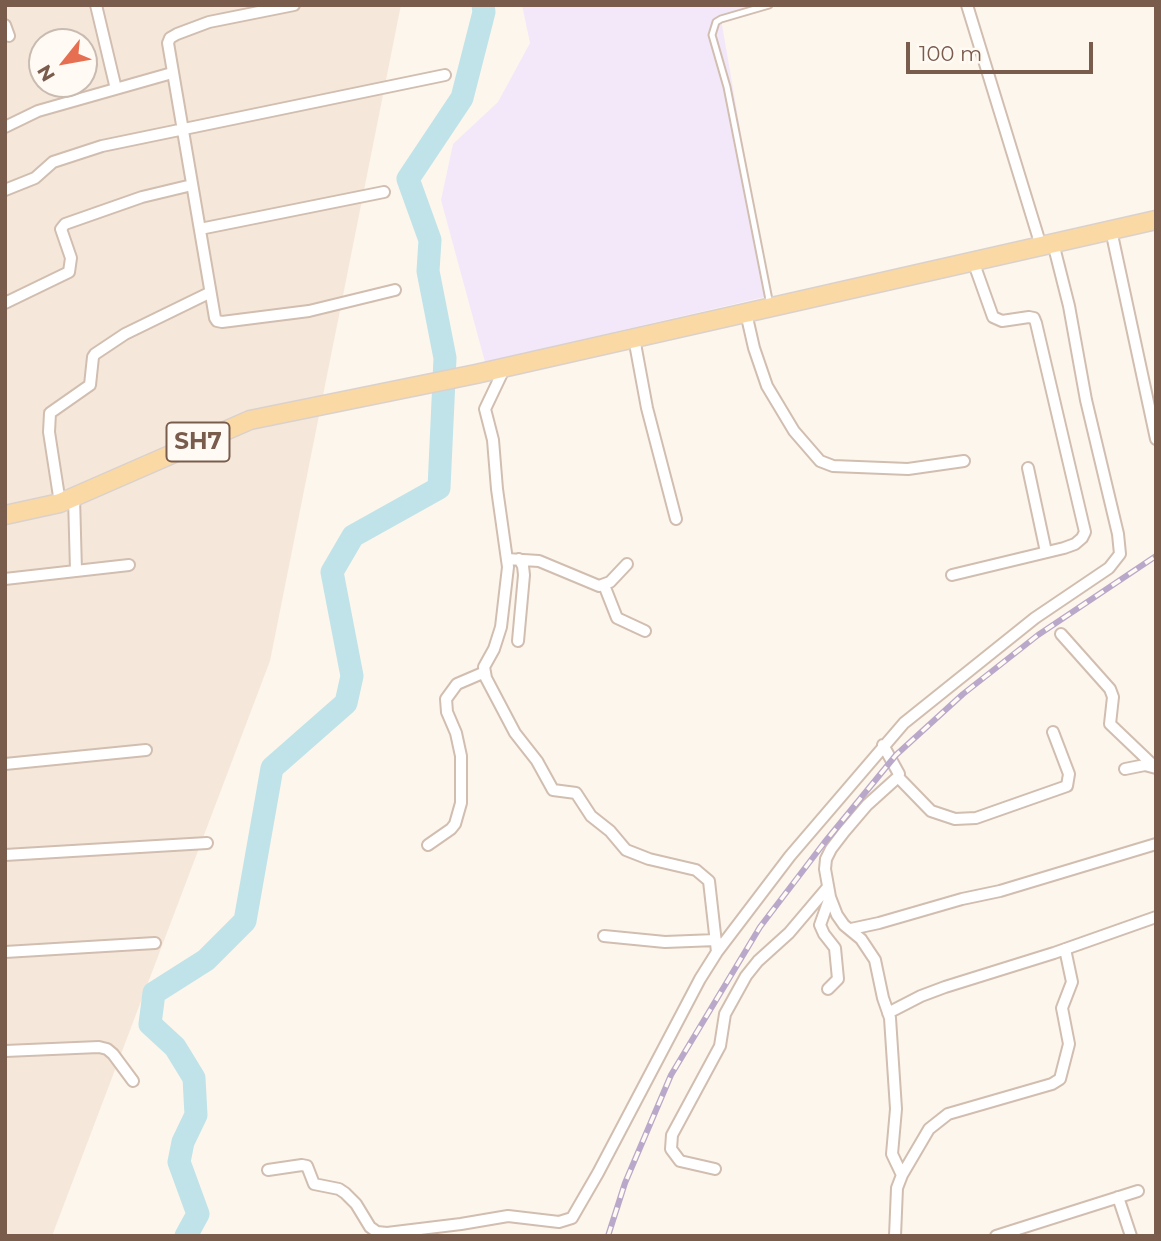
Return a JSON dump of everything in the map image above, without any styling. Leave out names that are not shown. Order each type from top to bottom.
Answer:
[{"type":"main road","points":[[505,367],[1156,220]]},
{"type":"main road","name":"SH7","points":[[5,515],[67,500],[250,420],[505,367]]},
{"type":"street","points":[[96,5],[116,89]]},
{"type":"street","points":[[294,5],[264,8],[209,22],[170,38],[168,48],[172,73],[215,318],[222,322],[309,311],[395,290]]},
{"type":"street","points":[[268,1170],[307,1166],[314,1184],[339,1189],[345,1193],[356,1204],[370,1227],[377,1232],[461,1224],[508,1216],[566,1221],[577,1211],[598,1173],[717,946],[780,868],[883,745],[930,701],[984,661],[1035,618],[1109,568],[1120,554],[1118,534],[1086,400],[1069,306],[967,5]]},
{"type":"street","points":[[5,127],[38,111],[172,73]]},
{"type":"street","points":[[5,190],[35,178],[53,162],[102,146],[444,75]]},
{"type":"street","points":[[5,303],[69,272],[71,258],[61,229],[65,224],[142,197],[192,185]]},
{"type":"street","points":[[200,229],[383,192]]},
{"type":"street","points":[[1111,230],[1156,439]]},
{"type":"street","points":[[952,575],[1076,544],[1085,532],[1034,318],[1002,321],[993,317],[973,261]]},
{"type":"street","points":[[76,571],[67,500],[49,432],[50,413],[90,385],[93,357],[96,354],[125,334],[209,293]]},
{"type":"street","points":[[746,313],[767,386],[794,431],[820,461],[833,466],[908,469],[964,461]]},
{"type":"street","points":[[634,338],[648,408],[676,519]]},
{"type":"street","points":[[505,367],[485,412],[493,440],[496,489],[513,559],[501,627],[494,649],[486,662],[485,672],[516,733],[531,752],[553,790],[579,795],[592,816],[610,831],[626,850],[649,859],[696,870],[709,881],[717,946]]},
{"type":"street","points":[[1028,468],[1046,552]]},
{"type":"street","points":[[513,559],[539,561],[589,583],[604,585],[627,564]]},
{"type":"street","points":[[513,559],[523,566],[524,575],[518,641]]},
{"type":"street","points":[[5,579],[128,565]]},
{"type":"street","points":[[604,585],[617,618],[645,631]]},
{"type":"street","points":[[1061,634],[1110,689],[1113,697],[1110,724],[1155,767]]},
{"type":"street","points":[[428,845],[451,830],[461,803],[461,756],[456,733],[447,712],[446,699],[457,684],[485,672]]},
{"type":"street","points":[[883,745],[899,774],[898,777],[931,811],[956,819],[976,818],[1067,786],[1069,775],[1053,732]]},
{"type":"street","points":[[5,764],[145,750]]},
{"type":"street","points":[[1125,769],[1145,765],[1155,767]]},
{"type":"street","points":[[898,777],[867,805],[831,849],[825,869],[829,892],[840,921],[861,939],[875,960],[891,1030],[890,1048],[896,1109],[892,1154],[902,1175]]},
{"type":"street","points":[[5,856],[207,843]]},
{"type":"street","points":[[851,929],[1000,891],[1156,844]]},
{"type":"street","points":[[828,989],[838,979],[835,948],[820,925],[829,892]]},
{"type":"street","points":[[715,1170],[680,1161],[671,1149],[672,1135],[720,1046],[725,1014],[746,976],[829,892]]},
{"type":"street","points":[[888,1013],[945,987],[1156,917]]},
{"type":"street","points":[[604,936],[642,942],[717,946]]},
{"type":"street","points":[[5,952],[155,943]]},
{"type":"street","points":[[895,1236],[898,1188],[902,1175],[929,1129],[948,1114],[1052,1084],[1060,1079],[1069,1044],[1062,1008],[1072,982],[1065,949]]},
{"type":"street","points":[[5,1051],[99,1046],[113,1054],[133,1082]]},
{"type":"street","points":[[996,1236],[1138,1191]]},
{"type":"street","points":[[1118,1197],[1131,1236]]},
{"type":"lane","points":[[769,5],[721,19],[716,22],[712,35],[730,101],[771,308]]},
{"type":"shaded area","points":[[5,5],[401,5],[270,661],[52,1236],[5,1236]]},
{"type":"shaded area","points":[[522,5],[769,5],[721,19],[769,296],[485,362],[441,200],[453,144],[498,102],[530,43]]},
{"type":"waterway","points":[[186,1236],[198,1214],[179,1162],[183,1142],[196,1115],[194,1078],[175,1047],[150,1024],[154,993],[206,960],[245,921],[272,768],[346,703],[352,676],[332,572],[353,536],[439,488],[445,358],[428,271],[430,240],[408,179],[462,98],[484,12],[483,5]]},
{"type":"railway","points":[[608,1236],[625,1183],[671,1075],[760,927],[824,843],[896,755],[963,694],[1038,635],[1156,556]]}]
